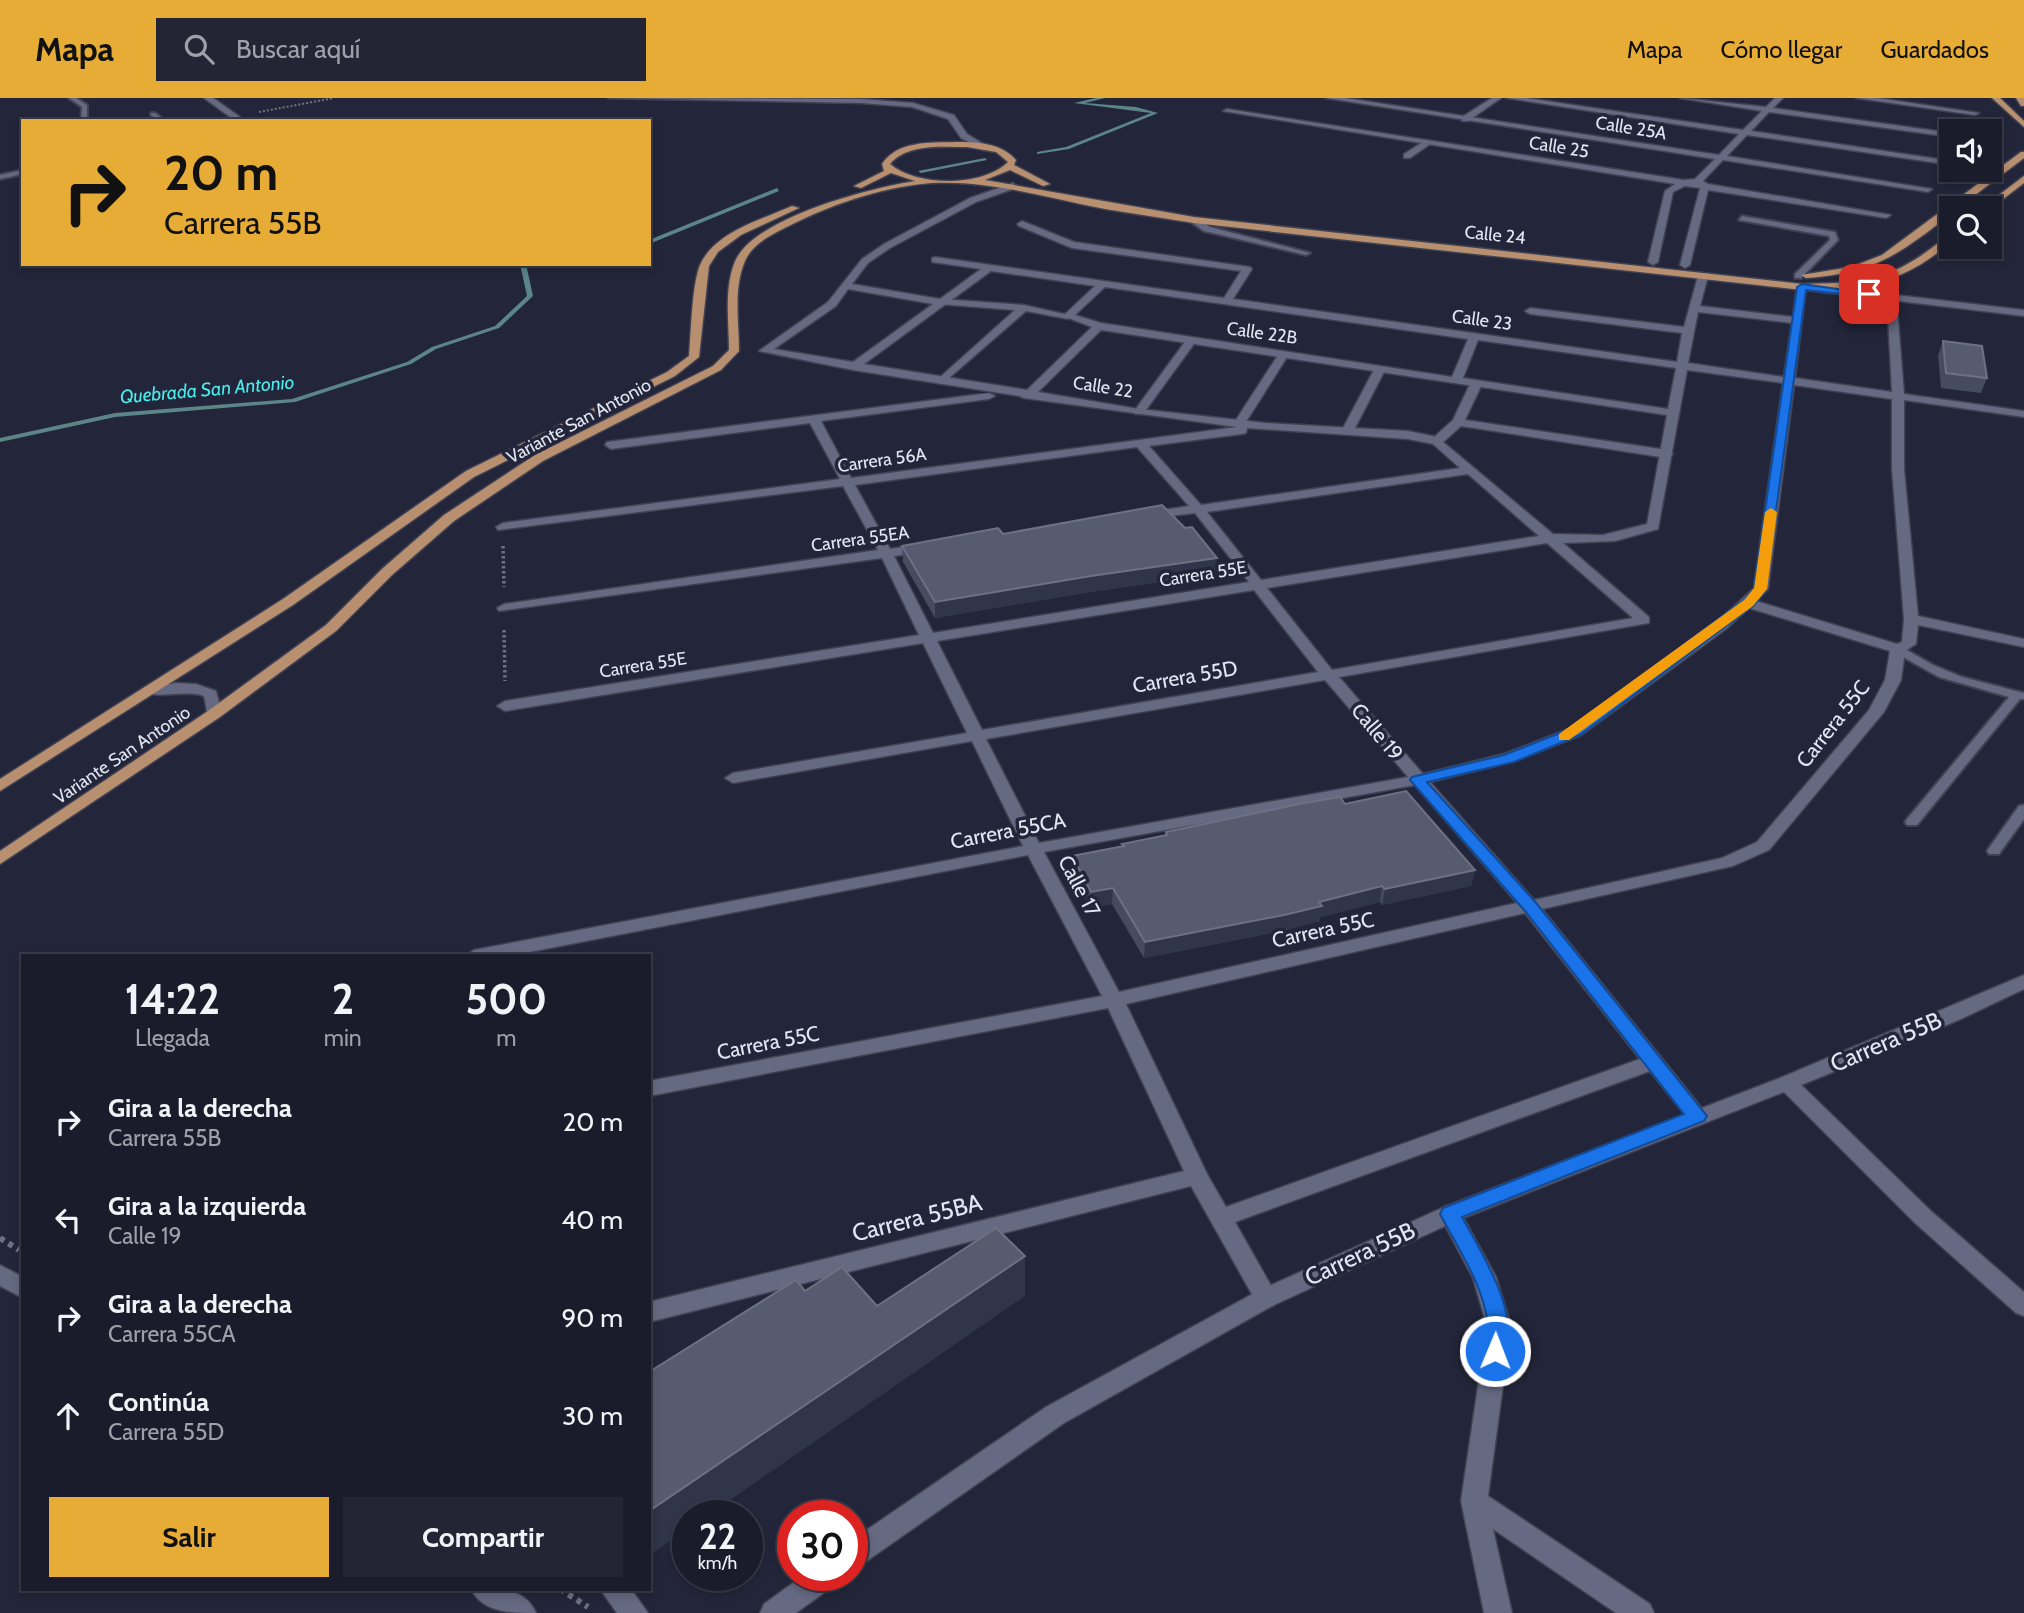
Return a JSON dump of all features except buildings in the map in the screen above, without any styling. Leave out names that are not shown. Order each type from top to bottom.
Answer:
[{"type":"main road","points":[[1996,98],[2024,125]]},
{"type":"main road","points":[[2020,98],[2024,104]]},
{"type":"main road","name":"Variante San Antonio","points":[[0,786],[153,691],[288,602],[470,474],[671,374],[694,357],[704,266],[714,250],[738,233],[766,219],[876,180],[888,173],[887,160],[896,153],[937,145],[986,148]]},
{"type":"main road","points":[[986,148],[1006,154],[1013,162],[1011,167]]},
{"type":"main road","points":[[1969,196],[2024,155]]},
{"type":"main road","name":"Variante San Antonio","points":[[887,168],[903,176],[931,181],[965,181],[995,175],[1011,167]]},
{"type":"main road","name":"Calle 24","points":[[1011,167],[1047,185],[1151,205],[1653,261],[1800,281]]},
{"type":"main road","points":[[2002,196],[2024,179]]},
{"type":"main road","name":"Variante San Antonio","points":[[0,859],[215,714],[331,628],[387,572],[449,518],[539,458],[694,381],[730,358],[734,351],[735,279],[742,256],[760,240],[786,223],[865,195],[931,181]]},
{"type":"main road","name":"Calle 24","points":[[965,181],[1013,186],[1104,206],[1194,220],[1703,276],[1800,281]]},
{"type":"main road","points":[[1800,281],[1869,268],[1891,257],[1939,219]]},
{"type":"main road","points":[[1800,281],[1879,282],[1910,271],[1939,247]]},
{"type":"street","points":[[208,98],[236,117]]},
{"type":"street","points":[[612,98],[879,102],[940,112],[951,117],[964,136],[986,148]]},
{"type":"street","name":"Calle 25A","points":[[1330,98],[1928,189]]},
{"type":"street","points":[[1456,124],[1497,98]]},
{"type":"street","points":[[1511,98],[1939,161]]},
{"type":"street","points":[[1685,98],[1939,133]]},
{"type":"street","points":[[1685,265],[1701,183],[1779,98]]},
{"type":"street","points":[[1860,98],[1975,113]]},
{"type":"street","name":"Calle 25","points":[[1227,111],[1684,183]]},
{"type":"street","points":[[937,145],[950,138],[957,125]]},
{"type":"street","points":[[1406,156],[1438,136]]},
{"type":"street","points":[[1653,261],[1669,191],[1684,183],[1701,183],[1886,215]]},
{"type":"street","points":[[846,286],[865,261],[887,246],[972,200],[1013,186]]},
{"type":"street","points":[[1022,224],[1072,245],[1247,269],[1226,302]]},
{"type":"street","name":"Calle 23","points":[[936,260],[2024,414]]},
{"type":"street","points":[[853,367],[989,268]]},
{"type":"street","name":"Carrera 55E","points":[[505,706],[1552,538],[1586,541],[1621,538],[1653,526],[1688,331],[1703,276]]},
{"type":"street","points":[[1800,281],[1798,321],[1761,589],[1748,603],[1898,649]]},
{"type":"street","name":"Calle 24","points":[[1800,281],[1892,297],[2024,313]]},
{"type":"street","points":[[1879,282],[1892,297]]},
{"type":"street","points":[[1068,316],[1102,284]]},
{"type":"street","name":"Calle 22B","points":[[846,286],[943,302],[1024,308],[1068,316],[1099,326],[1191,341],[1674,413]]},
{"type":"street","name":"Calle 22","points":[[846,286],[832,304],[764,351],[1139,412],[1266,427],[1408,435],[1437,441]]},
{"type":"street","name":"Carrera 55C","points":[[651,1089],[1114,1000],[1727,862],[1763,846],[1876,712],[1894,680],[1898,649],[1909,644],[1912,620],[1898,469],[1898,396],[1892,297]]},
{"type":"street","points":[[942,382],[1024,308]]},
{"type":"street","points":[[1695,308],[1798,321]]},
{"type":"street","points":[[1530,311],[1688,331]]},
{"type":"street","points":[[611,445],[971,397],[1030,394],[1099,326]]},
{"type":"street","points":[[1456,381],[1474,337]]},
{"type":"street","points":[[1139,412],[1191,341]]},
{"type":"street","points":[[1240,423],[1284,354]]},
{"type":"street","points":[[1348,430],[1380,368]]},
{"type":"street","points":[[1476,384],[1458,422],[1437,441],[1552,538]]},
{"type":"street","name":"Calle 17","points":[[814,420],[886,553],[1032,849],[1114,1000],[1197,1175],[1266,1298]]},
{"type":"street","points":[[1458,422],[1667,454]]},
{"type":"street","name":"Carrera 56A","points":[[503,527],[1266,427]]},
{"type":"street","name":"Calle 19","points":[[1140,443],[1198,509],[1327,673],[1417,780],[1531,908],[1697,1116]]},
{"type":"street","points":[[1130,519],[1470,470]]},
{"type":"street","name":"Carrera 55D","points":[[733,778],[1644,620],[1552,538]]},
{"type":"street","name":"Carrera 55EA","points":[[504,608],[940,545]]},
{"type":"street","name":"Carrera 55CA","points":[[484,954],[1032,849],[1417,780],[1509,758],[1548,745],[1575,732],[1748,603]]},
{"type":"street","points":[[1912,620],[2024,643]]},
{"type":"street","points":[[153,691],[183,686],[199,688],[211,694],[215,714]]},
{"type":"street","name":"Carrera 55B","points":[[868,1545],[1055,1415],[1266,1298],[1450,1214],[1787,1083],[1954,1014],[2024,981]]},
{"type":"street","points":[[1221,1218],[1653,1062]]},
{"type":"street","points":[[1787,1083],[1923,1217],[2024,1306]]},
{"type":"street","name":"Carrera 55BA","points":[[651,1312],[1197,1175]]},
{"type":"street","points":[[1450,1214],[1484,1277],[1499,1326],[1474,1502],[1499,1613]]},
{"type":"street","points":[[0,1274],[21,1288]]},
{"type":"street","points":[[1474,1502],[1640,1613]]},
{"type":"street","points":[[488,1591],[522,1613]]},
{"type":"street","points":[[616,1591],[634,1613]]},
{"type":"street","points":[[774,1613],[804,1591]]},
{"type":"lane","points":[[72,98],[85,106],[84,119]]},
{"type":"lane","points":[[153,114],[160,119]]},
{"type":"lane","points":[[0,177],[21,172]]},
{"type":"lane","points":[[1742,218],[1832,234],[1834,240],[1800,281]]},
{"type":"lane","points":[[1194,220],[1207,229],[1306,253]]},
{"type":"lane","points":[[1898,649],[1925,668],[1952,680],[2021,696],[1912,822]]},
{"type":"lane","points":[[1994,850],[2024,809]]},
{"type":"path","points":[[236,117],[334,98]]},
{"type":"path","points":[[0,1238],[21,1251]]},
{"type":"path","points":[[563,1591],[598,1613]]},
{"type":"waterway","name":"Quebrada San Antonio","points":[[1039,153],[1067,148],[1156,113],[1126,107],[1076,103],[1103,98]]},
{"type":"waterway","name":"Quebrada San Antonio","points":[[921,171],[985,159]]},
{"type":"waterway","name":"Quebrada San Antonio","points":[[651,241],[777,190]]},
{"type":"waterway","name":"Quebrada San Antonio","points":[[0,440],[115,415],[293,401],[409,363],[434,348],[497,327],[530,296],[523,266]]},
{"type":"slow traffic","points":[[1564,737],[1575,732],[1722,625],[1761,589],[1771,512]]},
{"type":"route","points":[[1495,1351],[1499,1326],[1484,1277],[1450,1214],[1697,1116],[1531,908],[1417,780],[1509,758],[1548,745],[1575,732],[1748,603],[1761,589],[1802,287],[1869,294]]}]
